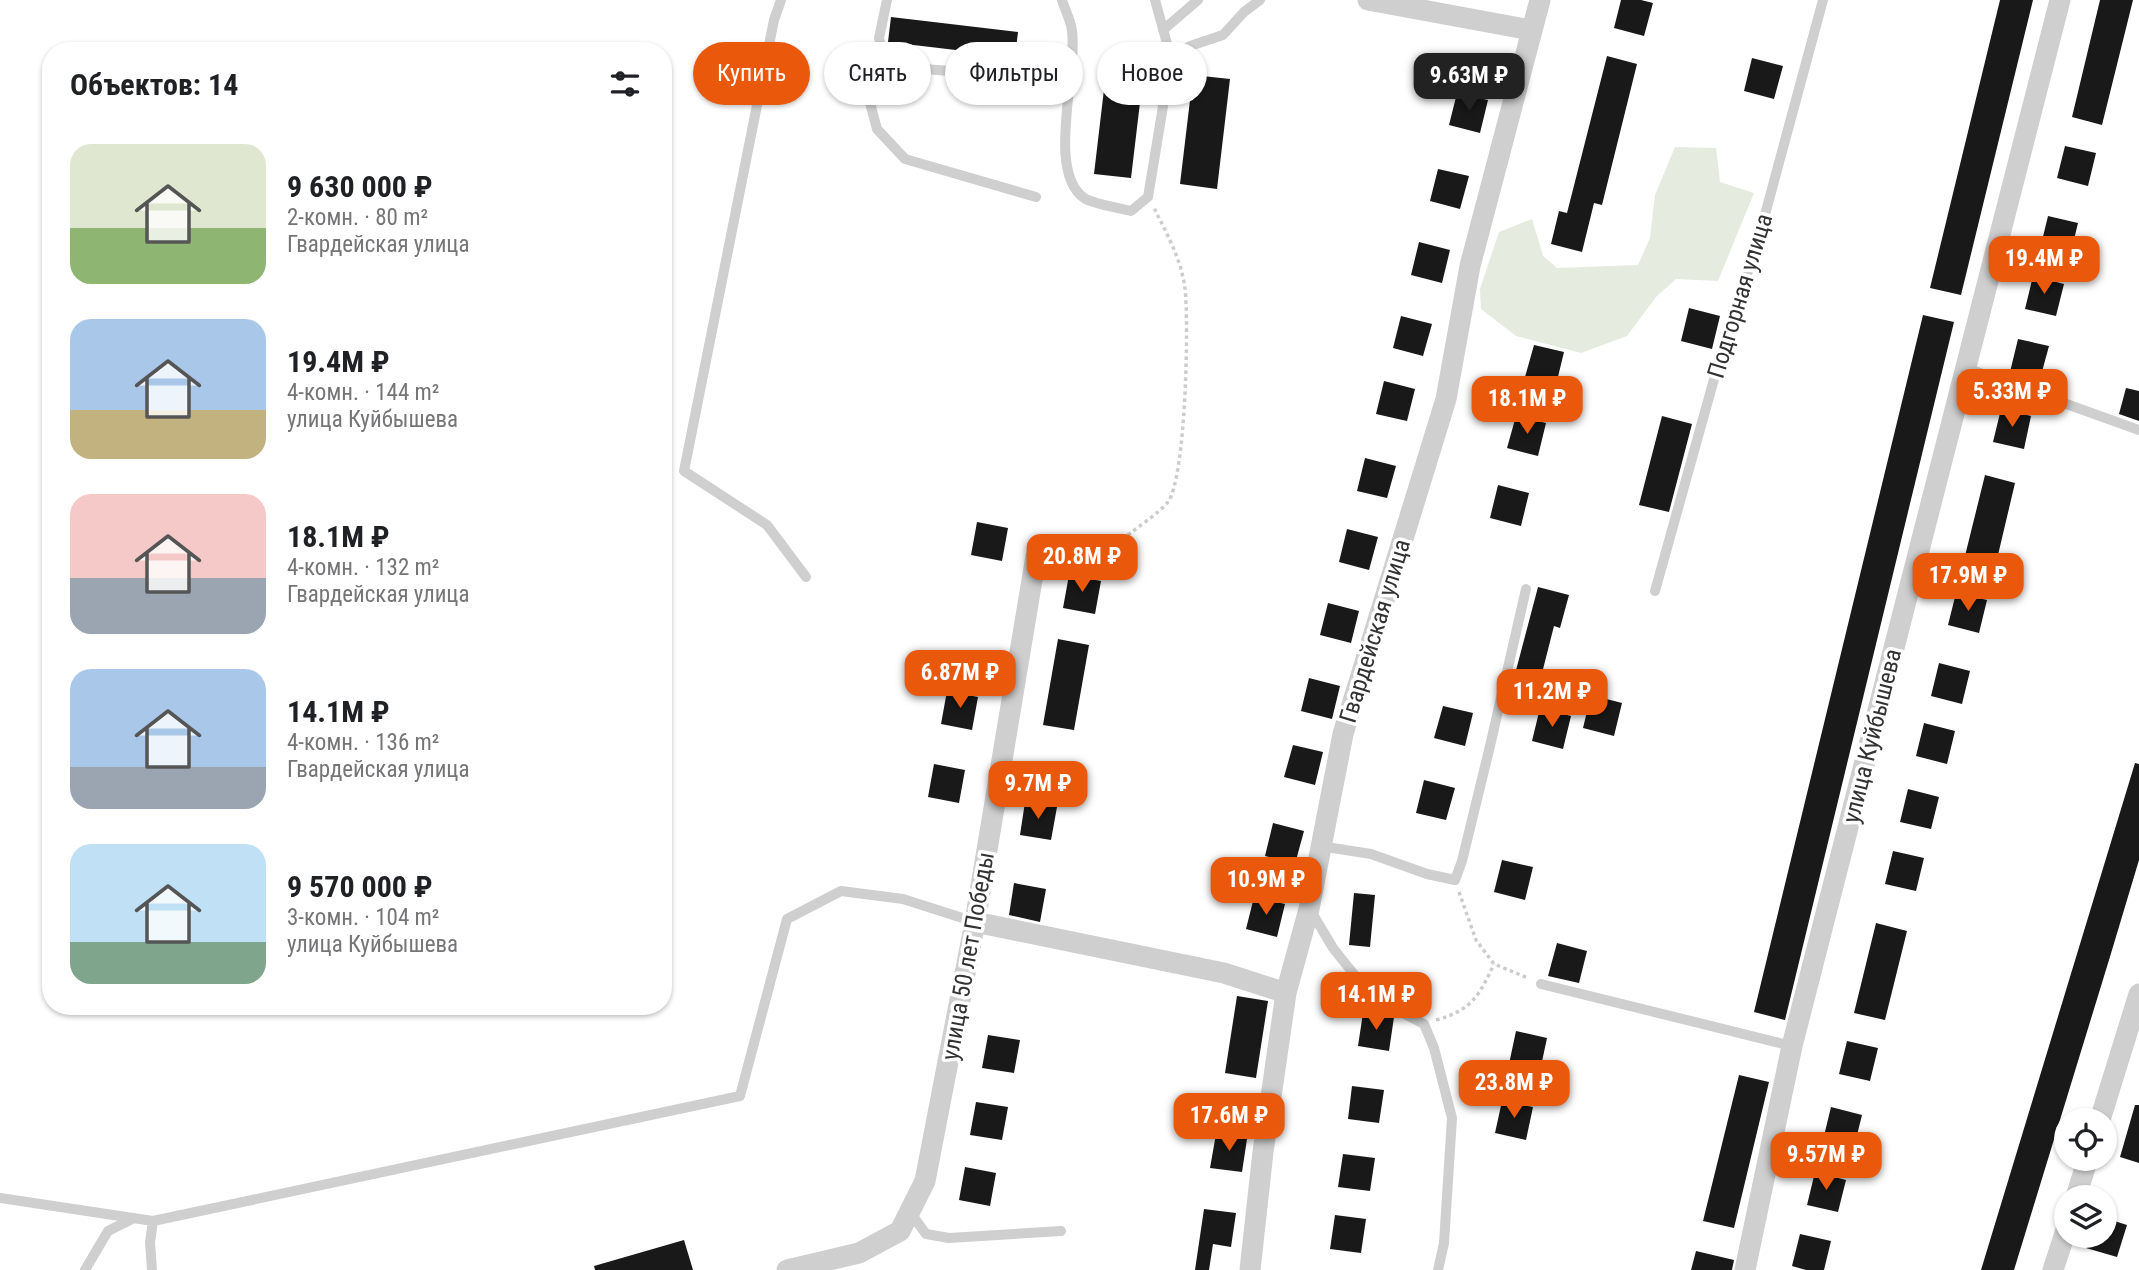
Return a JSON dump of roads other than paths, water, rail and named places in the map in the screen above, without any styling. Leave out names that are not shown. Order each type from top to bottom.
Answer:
[{"type":"street","points":[[1368,0],[1531,30]]},
{"type":"street","name":"Гвардейская улица","points":[[1250,1270],[1263,1152],[1286,993],[1309,909],[1343,734],[1446,399],[1470,266],[1540,0]]},
{"type":"street","name":"улица Куйбышева","points":[[1745,1270],[1792,1046],[2060,0]]},
{"type":"street","name":"улица 50 лет Победы","points":[[787,1270],[859,1253],[900,1231],[925,1181],[975,922],[1036,556]]},
{"type":"street","points":[[975,922],[1224,973],[1286,993]]},
{"type":"street","points":[[2104,1108],[2139,994]]},
{"type":"street","points":[[2053,1270],[2060,1248]]},
{"type":"lane","points":[[781,0],[774,20],[684,471],[767,525],[806,577]]},
{"type":"lane","points":[[880,42],[887,0]]},
{"type":"lane","points":[[1062,0],[1072,30],[1072,42]]},
{"type":"lane","points":[[1154,0],[1166,42]]},
{"type":"lane","points":[[1163,30],[1198,0]]},
{"type":"lane","points":[[1202,42],[1223,35],[1244,12],[1260,0]]},
{"type":"lane","name":"Подгорная улица","points":[[1655,591],[1716,372],[1760,233],[1823,0]]},
{"type":"lane","points":[[871,105],[877,129],[905,159],[1036,197]]},
{"type":"lane","points":[[1067,105],[1064,127],[1070,181],[1085,199],[1131,211],[1148,197],[1163,105]]},
{"type":"lane","points":[[1966,368],[2139,430]]},
{"type":"lane","points":[[1320,846],[1371,854],[1427,874],[1455,880],[1484,772],[1526,589]]},
{"type":"lane","points":[[0,1198],[153,1221],[740,1096],[787,919],[841,891],[903,899],[975,922]]},
{"type":"lane","points":[[1309,909],[1334,948],[1372,996],[1424,1024],[1434,1048],[1452,1118],[1444,1243],[1438,1270]]},
{"type":"lane","points":[[1541,984],[1792,1046]]},
{"type":"lane","points":[[910,1212],[926,1234],[949,1238],[1061,1231]]},
{"type":"lane","points":[[85,1270],[108,1231],[134,1218]]},
{"type":"lane","points":[[152,1270],[150,1242],[153,1221]]}]
